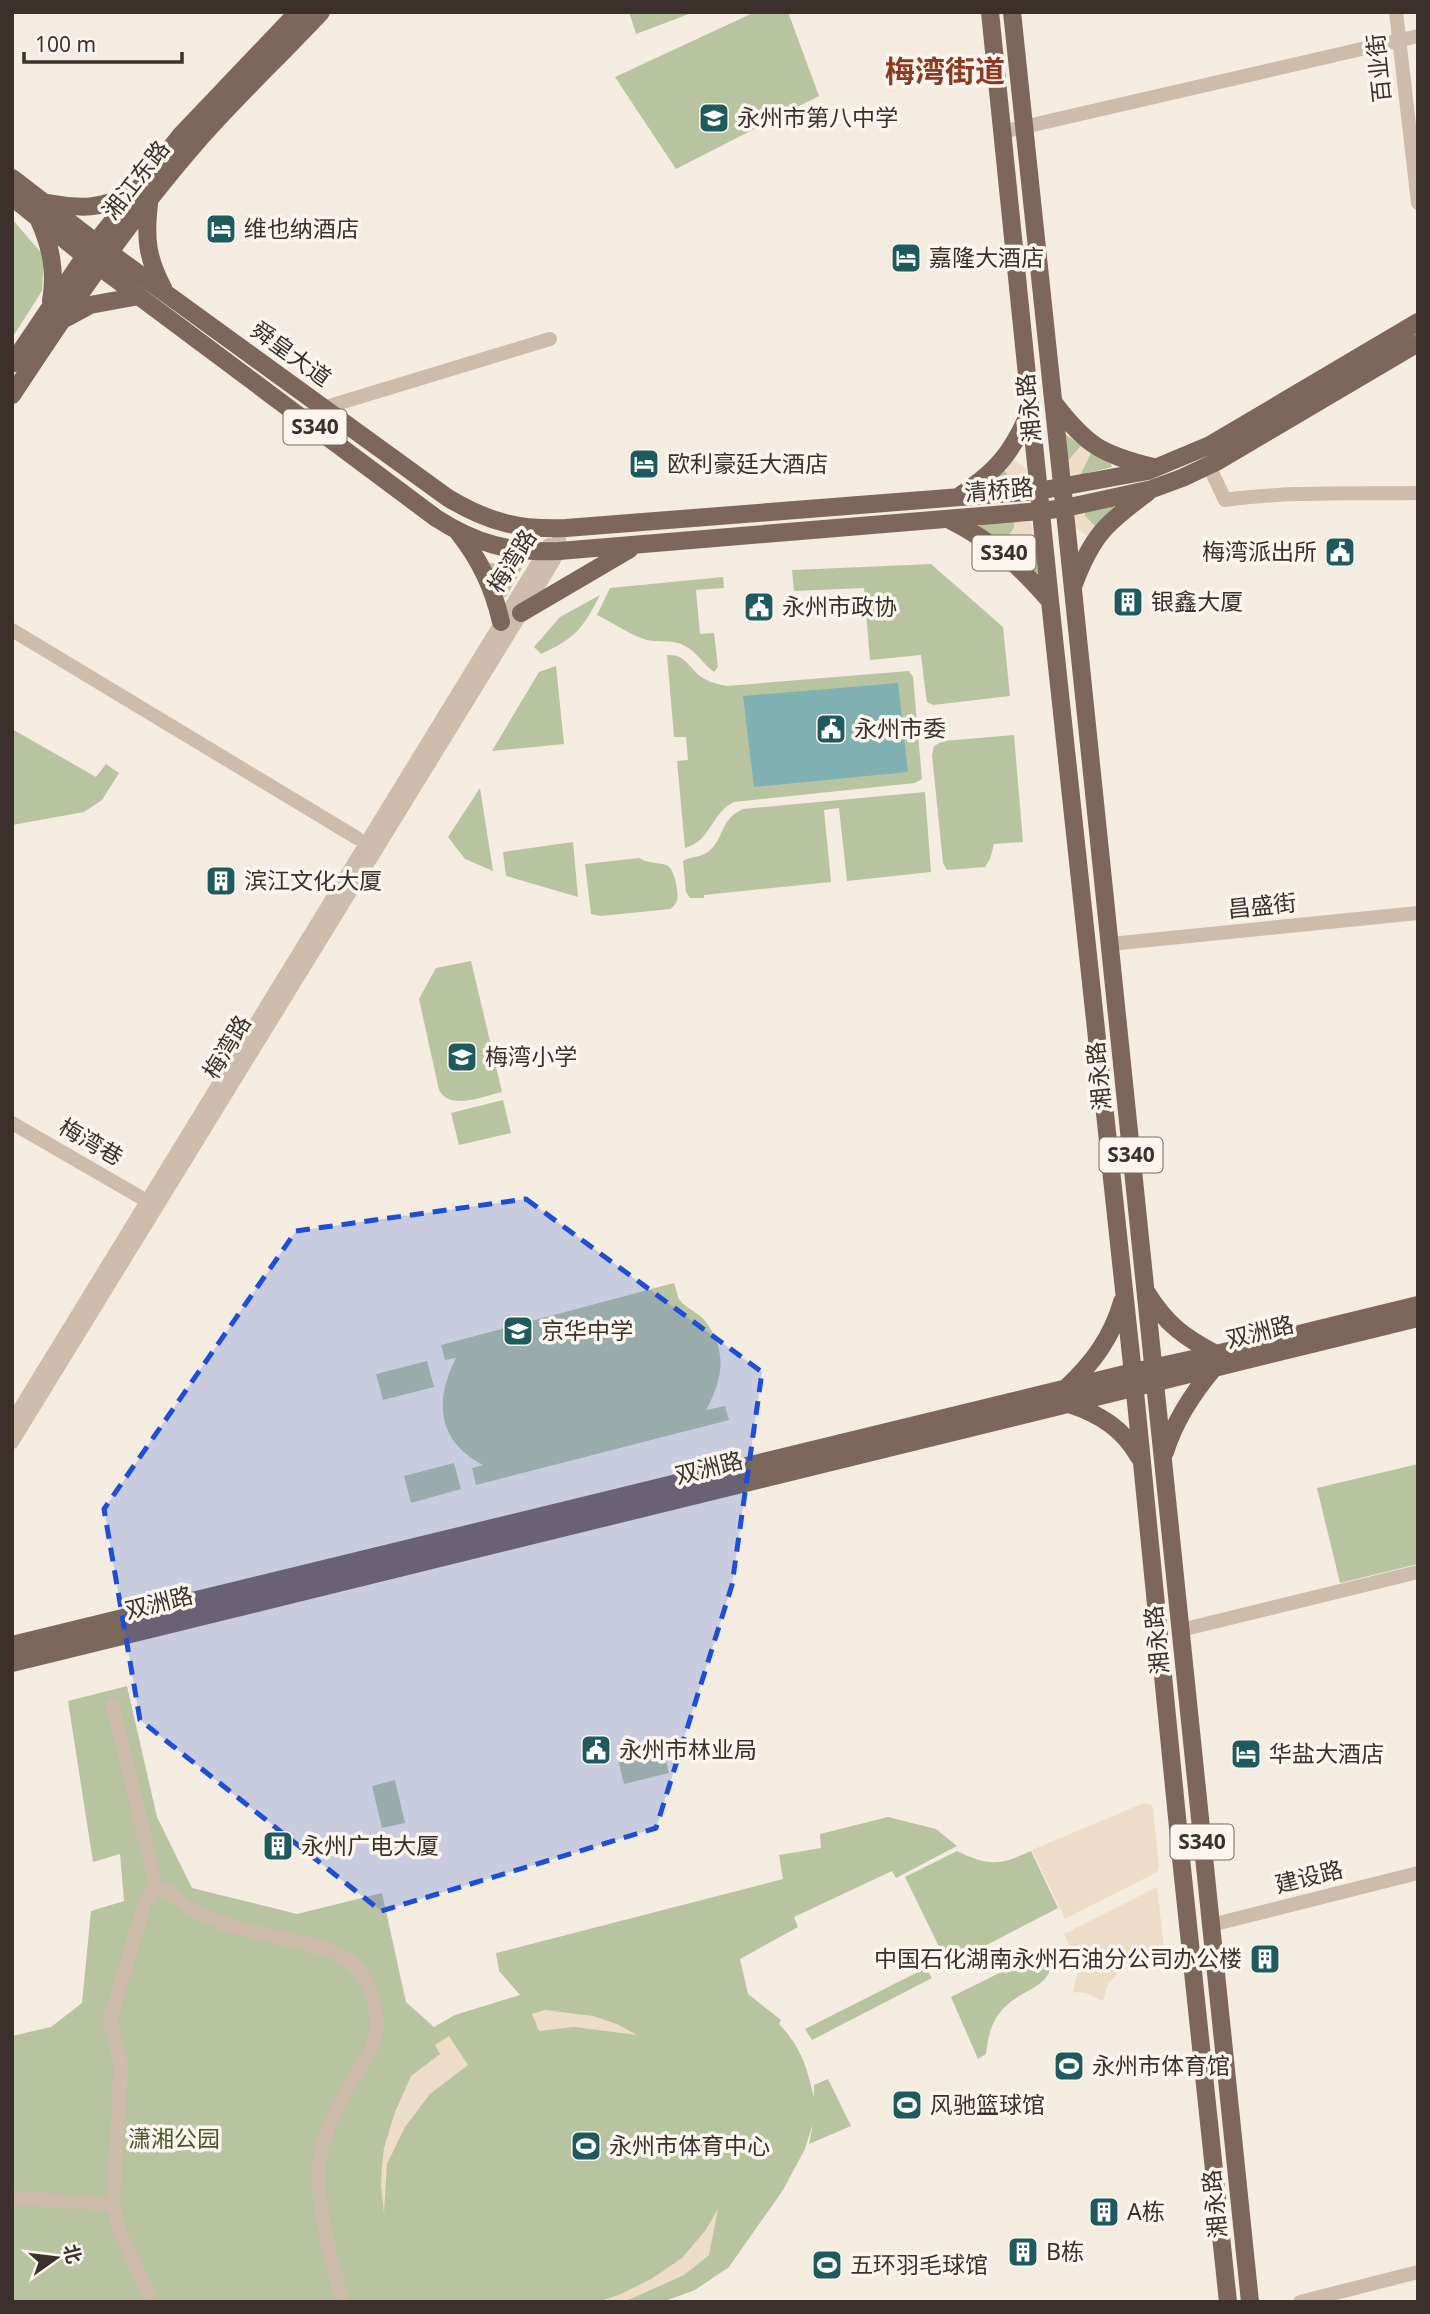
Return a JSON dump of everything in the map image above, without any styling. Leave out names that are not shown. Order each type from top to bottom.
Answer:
[{"type":"main road","name":"湘江东路","points":[[143,197],[180,136],[298,12]]},
{"type":"main road","name":"湘江东路","points":[[12,395],[37,342],[51,304],[98,254],[143,197],[321,12]]},
{"type":"main road","name":"湘永路","points":[[990,12],[1228,2302]]},
{"type":"main road","name":"湘永路","points":[[1012,12],[1250,2302]]},
{"type":"main road","name":"舜皇大道","points":[[12,178],[42,210],[98,254],[139,296],[411,500],[458,532],[515,551],[552,552]]},
{"type":"main road","name":"舜皇大道","points":[[12,197],[42,210]]},
{"type":"main road","points":[[51,304],[54,280],[52,259],[42,210],[94,207],[143,197],[147,248],[151,265],[164,291]]},
{"type":"main road","name":"湘江东路","points":[[12,364],[62,319],[98,254]]},
{"type":"main road","name":"舜皇大道","points":[[98,254],[164,291],[426,483],[474,513],[519,527],[559,528]]},
{"type":"main road","points":[[62,319],[90,304],[139,296]]},
{"type":"main road","name":"清桥路","points":[[559,528],[1038,491],[1152,470],[1210,445],[1418,322]]},
{"type":"main road","name":"清桥路","points":[[552,552],[1041,511],[1152,489],[1209,466],[1418,342]]},
{"type":"main road","points":[[1053,402],[1074,429],[1096,447],[1152,470],[1152,489],[1117,515],[1096,537],[1073,587]]},
{"type":"main road","points":[[950,519],[954,497],[986,478],[1017,441],[1030,410]]},
{"type":"main road","name":"S340","points":[[950,519],[1004,552],[1050,601]]},
{"type":"main road","points":[[458,532],[480,562],[511,617],[637,545]]},
{"type":"main road","points":[[1116,1218],[1137,1216]]},
{"type":"main road","points":[[1144,1289],[1170,1325],[1215,1361],[1186,1405],[1171,1434],[1163,1459]]},
{"type":"main road","points":[[1124,1295],[1117,1318],[1102,1348],[1067,1396],[1114,1426],[1132,1443],[1142,1461]]},
{"type":"main road","name":"双洲路","points":[[1215,1361],[1418,1305]]},
{"type":"main road","name":"双洲路","points":[[12,1663],[1067,1396],[1418,1318]]},
{"type":"main road","name":"双洲路","points":[[12,1645],[1007,1411]]},
{"type":"main road","points":[[1144,1489],[1166,1486]]},
{"type":"street","name":"百业街","points":[[1396,12],[1418,203]]},
{"type":"street","points":[[1002,132],[1418,36]]},
{"type":"street","points":[[323,408],[550,339]]},
{"type":"street","points":[[1209,466],[1225,500],[1272,494],[1326,492],[1418,493]]},
{"type":"street","name":"梅湾路","points":[[12,1422],[552,552],[559,528]]},
{"type":"street","name":"梅湾路","points":[[12,1442],[511,617]]},
{"type":"street","points":[[12,630],[357,838]]},
{"type":"street","name":"昌盛街","points":[[1110,944],[1418,913]]},
{"type":"street","name":"梅湾巷","points":[[12,1123],[147,1201]]},
{"type":"street","points":[[1181,1630],[1418,1572]]},
{"type":"street","points":[[113,1705],[156,1886],[145,1902],[110,2020],[121,2065],[113,2204],[118,2230],[152,2302]]},
{"type":"street","name":"建设路","points":[[1211,1925],[1418,1873]]},
{"type":"street","points":[[156,1886],[170,1893],[189,1909],[221,1923],[328,1949],[357,1968],[368,1986],[375,2006],[376,2026],[372,2046],[328,2125],[320,2162],[321,2206],[342,2302]]},
{"type":"street","points":[[12,2198],[113,2204]]},
{"type":"street","points":[[1300,2302],[1418,2272]]},
{"type":"highlighted area","points":[[526,1199],[762,1372],[732,1585],[656,1828],[381,1911],[140,1720],[104,1509],[296,1231]]},
{"type":"green space","points":[[629,12],[694,12],[636,34]]},
{"type":"green space","points":[[755,12],[788,12],[819,96],[676,169],[615,77]]},
{"type":"green space","points":[[12,219],[44,256],[42,291],[12,338]]},
{"type":"green space","points":[[1063,432],[1081,446],[1067,462]]},
{"type":"green space","points":[[1091,453],[1111,464],[1112,467],[1080,475]]},
{"type":"green space","points":[[1001,466],[1013,484],[988,486]]},
{"type":"green space","points":[[1112,506],[1115,508],[1096,527],[1085,516],[1085,512]]},
{"type":"green space","points":[[1014,522],[1014,528],[1003,545],[978,527],[981,524]]},
{"type":"green space","points":[[1034,535],[1039,577],[1012,553],[1029,536]]},
{"type":"green space","points":[[485,562],[522,568],[506,597],[504,597]]},
{"type":"green space","points":[[931,564],[1003,627],[1010,696],[933,705],[927,702],[921,655],[870,660],[864,588],[794,591],[792,570]]},
{"type":"green space","points":[[723,577],[724,588],[696,590],[700,634],[714,633],[718,667],[714,672],[685,646],[641,638],[597,615],[610,588]]},
{"type":"green space","points":[[600,595],[589,616],[571,637],[541,654],[534,647],[560,617]]},
{"type":"green space","points":[[667,655],[678,656],[706,680],[727,686],[909,671],[913,677],[922,779],[915,783],[734,802],[720,813],[701,839],[685,848],[677,761],[688,760],[686,737],[674,737]]},
{"type":"green space","points":[[556,666],[564,744],[492,751],[539,672]]},
{"type":"green space","points":[[12,729],[96,777],[106,764],[119,773],[102,800],[84,812],[12,825]]},
{"type":"green space","points":[[1014,735],[1023,842],[994,844],[985,867],[947,870],[943,863],[932,755],[934,746],[943,741]]},
{"type":"green space","points":[[480,788],[493,871],[465,859],[448,837]]},
{"type":"green space","points":[[925,792],[931,872],[847,881],[839,808],[824,810],[831,882],[704,895],[704,898],[690,898],[686,892],[683,861],[709,851],[730,818],[743,809]]},
{"type":"green space","points":[[573,842],[578,897],[506,876],[503,852]]},
{"type":"green space","points":[[639,858],[669,867],[677,887],[677,901],[674,906],[670,909],[601,916],[591,914],[585,864]]},
{"type":"green space","points":[[471,961],[502,1092],[459,1101],[451,1100],[439,1090],[419,999],[436,968]]},
{"type":"green space","points":[[503,1100],[511,1133],[459,1145],[451,1113]]},
{"type":"green space","points":[[674,1283],[679,1299],[705,1321],[720,1354],[719,1376],[706,1410],[725,1406],[729,1420],[476,1485],[472,1468],[483,1465],[456,1444],[444,1419],[444,1389],[456,1358],[445,1360],[441,1345]]},
{"type":"green space","points":[[427,1361],[434,1387],[383,1400],[376,1374]]},
{"type":"green space","points":[[454,1463],[461,1489],[411,1503],[404,1476]]},
{"type":"green space","points":[[1418,1464],[1418,1564],[1340,1583],[1317,1488]]},
{"type":"green space","name":"潇湘公园","points":[[127,1686],[157,1817],[192,1888],[297,1914],[382,1893],[406,2002],[434,2027],[455,2015],[520,1995],[499,1971],[496,1953],[783,1879],[779,1855],[821,1848],[820,1834],[888,1817],[936,1829],[957,1846],[896,1878],[892,1871],[794,1917],[798,1927],[740,1959],[748,1994],[781,2020],[779,2024],[802,2058],[814,2098],[814,2085],[828,2079],[851,2126],[809,2144],[813,2123],[805,2149],[783,2190],[729,2267],[695,2290],[662,2302],[12,2302],[12,2036],[51,2027],[82,2003],[91,1911],[124,1901],[120,1854],[93,1862],[68,1701]]},
{"type":"green space","points":[[663,1748],[669,1773],[624,1784],[618,1759]]},
{"type":"green space","points":[[395,1780],[405,1823],[382,1828],[372,1786]]},
{"type":"green space","points":[[957,1851],[986,1862],[1002,1862],[1031,1851],[1058,1908],[948,1965],[905,1877]]},
{"type":"green space","points":[[1050,1948],[1050,1971],[1039,1984],[1004,2008],[991,2030],[986,2054],[978,2059],[951,1997]]},
{"type":"green space","points":[[926,1968],[932,1978],[812,2040],[805,2029]]},
{"type":"shaded area","points":[[1081,446],[1091,453],[1080,475],[1068,477],[1067,462]]},
{"type":"shaded area","points":[[1008,457],[1026,468],[1027,482],[1013,484],[1001,466]]},
{"type":"shaded area","points":[[1085,512],[1085,516],[1096,527],[1089,537],[1074,527],[1070,515]]},
{"type":"shaded area","points":[[1031,521],[1034,535],[1029,536],[1012,553],[1003,545],[1014,528],[1014,522]]},
{"type":"shaded area","points":[[1144,1803],[1151,1805],[1153,1809],[1159,1867],[1157,1872],[1065,1919],[1032,1850]]},
{"type":"shaded area","points":[[1157,1887],[1164,1948],[1121,1971],[1108,1983],[1103,2001],[1086,1993],[1073,1992],[1079,1966],[1064,1934]]},
{"type":"shaded area","points":[[545,2010],[593,2016],[617,2024],[637,2035],[575,2027],[539,2031],[532,2014]]},
{"type":"shaded area","points":[[449,2036],[468,2065],[430,2094],[405,2127],[387,2164],[384,2213],[382,2166],[384,2148],[395,2112],[411,2076],[440,2054],[435,2045]]},
{"type":"shaded area","points":[[718,2209],[709,2255],[684,2275],[633,2298],[620,2302],[598,2302],[651,2279],[682,2258],[705,2231]]},
{"type":"water","points":[[898,683],[908,772],[754,787],[743,696]]},
{"type":"place","name":"永州市第八中学","points":[[714,118]]},
{"type":"place","name":"维也纳酒店","points":[[221,229]]},
{"type":"place","name":"嘉隆大酒店","points":[[906,258]]},
{"type":"place","name":"欧利豪廷大酒店","points":[[644,464]]},
{"type":"place","name":"梅湾派出所","points":[[1340,552]]},
{"type":"place","name":"银鑫大厦","points":[[1128,602]]},
{"type":"place","name":"永州市政协","points":[[759,607]]},
{"type":"place","name":"永州市委","points":[[831,729]]},
{"type":"place","name":"滨江文化大厦","points":[[221,881]]},
{"type":"place","name":"梅湾小学","points":[[462,1057]]},
{"type":"place","name":"京华中学","points":[[518,1331]]},
{"type":"place","name":"永州市林业局","points":[[596,1750]]},
{"type":"place","name":"华盐大酒店","points":[[1246,1754]]},
{"type":"place","name":"永州广电大厦","points":[[278,1846]]},
{"type":"place","name":"中国石化湖南永州石油分公司办公楼","points":[[1265,1959]]},
{"type":"place","name":"永州市体育馆","points":[[1069,2066]]},
{"type":"place","name":"风驰篮球馆","points":[[907,2105]]},
{"type":"place","name":"永州市体育中心","points":[[586,2146]]},
{"type":"place","name":"A栋","points":[[1104,2212]]},
{"type":"place","name":"B栋","points":[[1023,2252]]},
{"type":"place","name":"五环羽毛球馆","points":[[827,2265]]},
{"type":"district","name":"梅湾街道","points":[[945,72]]}]
